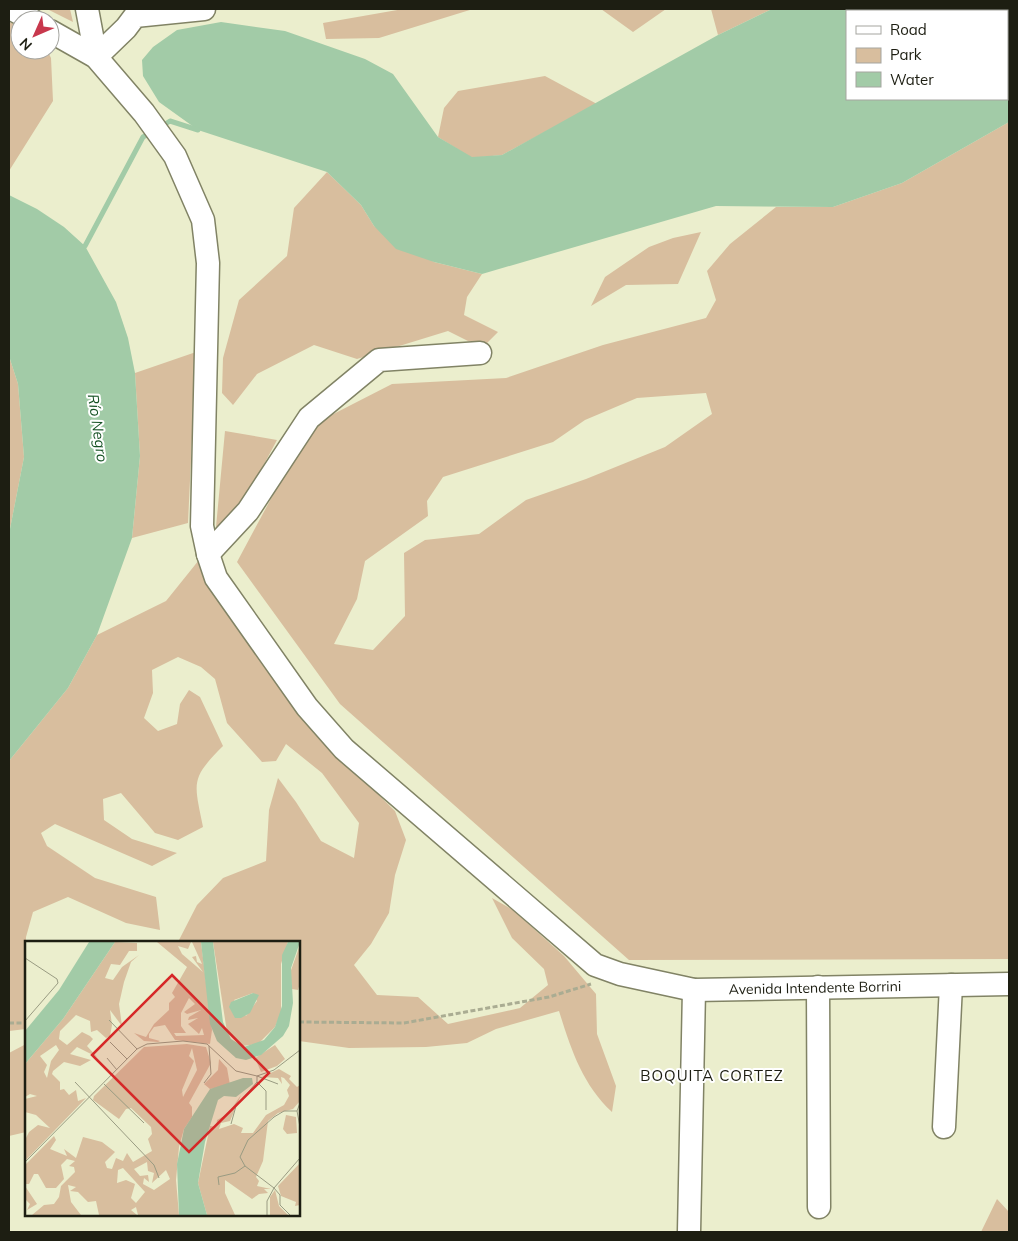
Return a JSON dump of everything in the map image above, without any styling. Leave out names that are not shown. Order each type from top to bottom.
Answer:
[{"type":"street","points":[[87,9],[96,57]]},
{"type":"street","points":[[96,57],[126,28],[135,12],[204,9]]},
{"type":"street","points":[[60,37],[96,57]]},
{"type":"street","name":"Avenida Intendente Borrini","points":[[96,57],[144,114],[175,156],[203,220],[208,263],[202,526],[216,578],[307,707],[344,749],[595,965],[620,974],[694,990],[1009,984]]},
{"type":"street","points":[[208,554],[248,511],[309,418],[379,360],[480,353]]},
{"type":"street","points":[[944,1127],[951,985]]},
{"type":"street","points":[[818,987],[819,1207]]},
{"type":"street","points":[[689,1232],[694,990]]},
{"type":"path","points":[[300,1022],[404,1023],[549,997],[620,974]]},
{"type":"path","points":[[9,1023],[25,1023]]},
{"type":"green space","points":[[47,9],[70,9],[73,22],[60,16],[60,10]]},
{"type":"green space","points":[[403,9],[473,9],[379,38],[326,39],[323,23]]},
{"type":"green space","points":[[601,9],[666,9],[633,32]]},
{"type":"green space","points":[[711,9],[772,9],[718,35]]},
{"type":"green space","points":[[9,22],[10,60],[51,60],[53,101],[9,171]]},
{"type":"green space","points":[[545,76],[597,104],[502,155],[472,158],[438,137],[444,108],[458,91]]},
{"type":"green space","points":[[1009,122],[1009,959],[629,960],[340,704],[237,562],[310,426],[392,384],[506,378],[603,345],[706,318],[716,300],[707,271],[730,244],[776,207],[833,207],[902,183]],"holes":[[[706,393],[712,414],[665,447],[586,479],[526,500],[479,534],[425,540],[404,553],[405,616],[373,650],[334,644],[357,599],[365,561],[428,516],[427,501],[443,477],[553,442],[585,420],[637,398]]]},
{"type":"green space","points":[[327,172],[361,205],[374,226],[434,262],[482,274],[467,297],[464,315],[498,332],[486,344],[468,341],[448,331],[357,359],[314,345],[257,374],[233,405],[222,393],[223,358],[239,300],[287,256],[294,208]]},
{"type":"green space","points":[[701,232],[678,284],[626,285],[591,306],[605,277],[649,247],[673,238]]},
{"type":"green space","points":[[196,352],[188,523],[132,538],[140,456],[135,373]]},
{"type":"green space","points":[[9,356],[18,384],[24,457],[9,534]]},
{"type":"green space","points":[[225,431],[277,440],[239,511],[216,527]]},
{"type":"green space","points":[[199,560],[339,756],[395,811],[406,840],[395,875],[389,913],[371,944],[354,965],[377,995],[418,997],[448,1024],[520,1008],[548,985],[544,969],[512,938],[492,898],[513,910],[564,956],[596,994],[597,1034],[616,1086],[612,1112],[585,1078],[573,1052],[559,1011],[496,1029],[467,1043],[426,1047],[349,1048],[300,1041],[300,941],[173,941],[179,940],[197,905],[223,878],[266,861],[269,810],[278,778],[321,841],[354,858],[359,823],[322,773],[286,744],[276,761],[262,762],[227,723],[215,679],[201,667],[178,657],[152,670],[153,693],[144,718],[158,731],[177,724],[180,704],[189,690],[200,697],[223,746],[205,766],[197,782],[203,827],[178,840],[155,833],[121,793],[103,799],[104,820],[132,839],[177,853],[152,866],[55,824],[41,833],[47,846],[95,878],[156,897],[160,930],[126,923],[68,897],[33,912],[25,941],[25,1029],[9,1031],[9,761],[68,688],[97,635],[166,601]]},
{"type":"green space","points":[[25,1045],[25,1132],[9,1136],[9,1053]]},
{"type":"green space","points":[[997,1199],[1009,1212],[1009,1232],[981,1232]]},
{"type":"water","points":[[772,9],[1009,9],[1009,122],[902,183],[833,207],[716,206],[482,274],[434,262],[396,249],[374,226],[361,205],[327,172],[198,130],[159,102],[143,76],[142,60],[153,47],[177,30],[221,22],[285,31],[365,59],[393,74],[438,137],[472,157],[502,155],[718,35]]},
{"type":"water","name":"Río Negro","points":[[9,195],[37,209],[64,227],[85,246],[116,302],[128,338],[135,373],[140,456],[132,538],[97,635],[68,688],[9,761],[9,534],[24,457],[18,384],[9,356]]},
{"type":"waterway","points":[[162,126],[170,121],[198,130]]},
{"type":"waterway","points":[[85,246],[143,137],[150,133]]},
{"type":"district","name":"BOQUITA CORTEZ","points":[[712,1075]]}]
